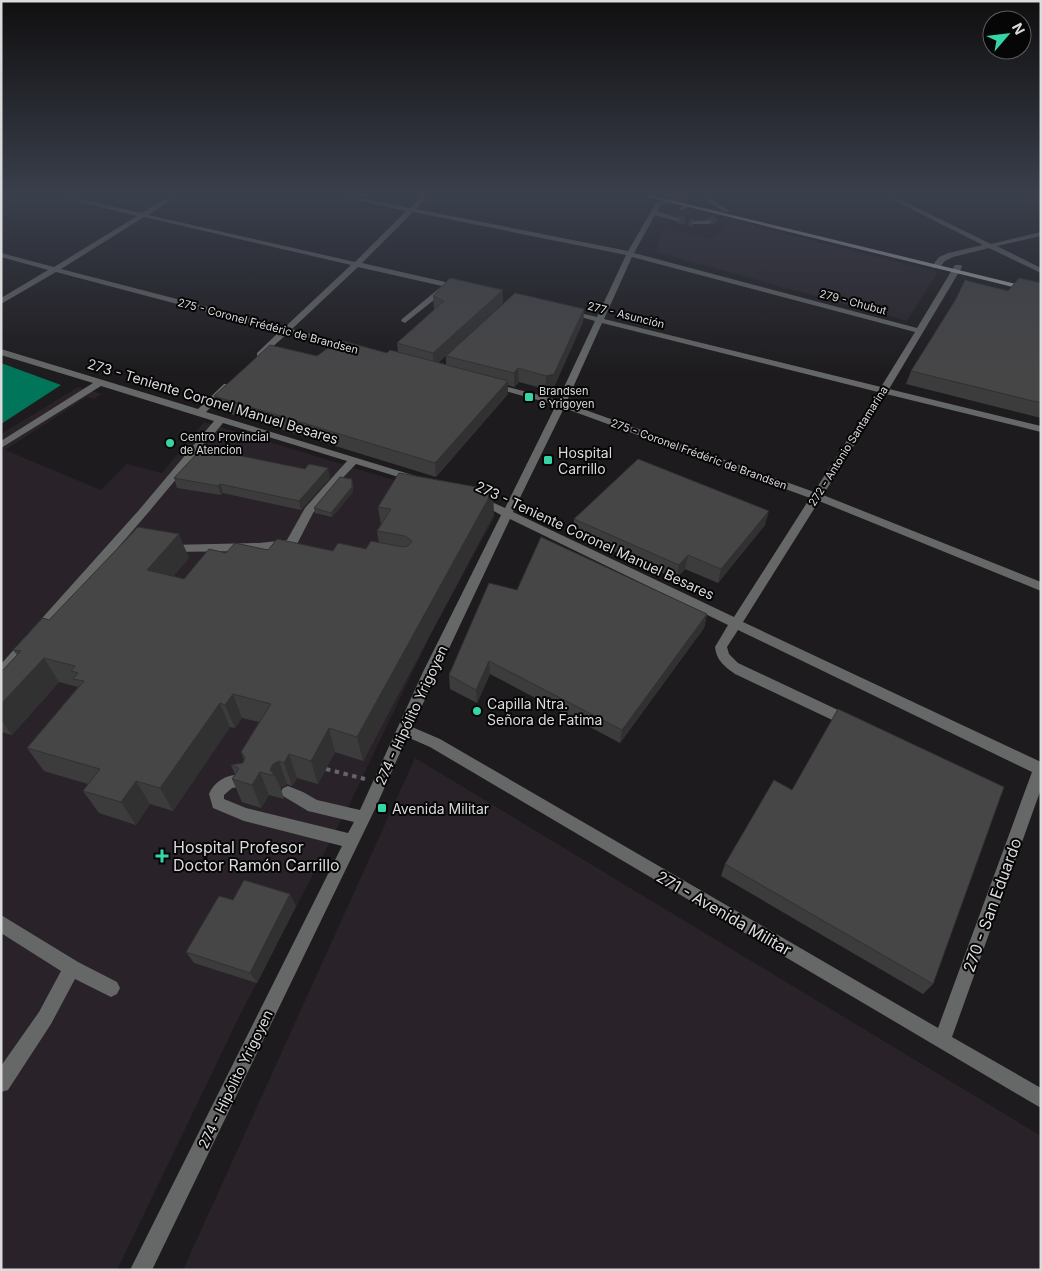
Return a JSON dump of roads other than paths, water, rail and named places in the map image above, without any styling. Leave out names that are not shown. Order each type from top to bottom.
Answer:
[{"type":"main road","points":[[900,255],[1041,292]]},
{"type":"main road","points":[[957,269],[1041,287]]},
{"type":"street","name":"275 - Coronel Frédéric de Brandsen","points":[[2,255],[361,350]]},
{"type":"street","points":[[1,302],[78,255]]},
{"type":"street","points":[[318,255],[467,289]]},
{"type":"street","points":[[250,365],[365,255]]},
{"type":"street","name":"274 - Hipólito Yrigoyen","points":[[141,1270],[380,783],[430,672],[561,404],[629,255]]},
{"type":"street","name":"279 - Chubut","points":[[635,255],[919,331]]},
{"type":"street","points":[[937,264],[951,255]]},
{"type":"street","points":[[1009,255],[1041,271]]},
{"type":"street","name":"272 - Antonio Santamarina","points":[[866,730],[740,672],[730,665],[721,653],[720,647],[884,390],[957,269]]},
{"type":"street","points":[[405,321],[448,285]]},
{"type":"street","name":"277 - Asunción","points":[[562,311],[1041,429]]},
{"type":"street","name":"273 - Teniente Coronel Manuel Besares","points":[[1,352],[429,484]]},
{"type":"street","points":[[200,413],[236,378]]},
{"type":"street","name":"275 - Coronel Frédéric de Brandsen","points":[[480,382],[561,404],[816,496],[1041,587]]},
{"type":"street","points":[[1,445],[99,383]]},
{"type":"street","points":[[1,673],[220,420]]},
{"type":"street","points":[[160,548],[259,547],[296,544],[298,528],[337,475],[354,460]]},
{"type":"street","name":"273 - Teniente Coronel Manuel Besares","points":[[466,496],[508,513],[1041,770]]},
{"type":"street","points":[[118,540],[135,543]]},
{"type":"street","name":"271 - Avenida Militar","points":[[404,730],[435,743],[1041,1099]]},
{"type":"street","name":"270 - San Eduardo","points":[[942,1041],[1041,770]]},
{"type":"street","points":[[246,781],[230,781],[220,786],[216,794],[218,803],[244,814],[351,841]]},
{"type":"street","points":[[288,792],[298,796],[312,806],[363,817]]},
{"type":"street","points":[[1,923],[72,968],[111,988]]},
{"type":"street","points":[[1,1083],[45,1018],[72,968]]},
{"type":"place","name":"Brandsen e Yrigoyen","points":[[529,397]]},
{"type":"place","name":"Centro Provincial de Atencion","points":[[170,443]]},
{"type":"place","name":"Hospital Carrillo","points":[[548,460]]},
{"type":"place","name":"Capilla Ntra. Señora de Fatima","points":[[477,711]]},
{"type":"place","name":"Avenida Militar","points":[[382,808]]},
{"type":"place","name":"Hospital Profesor Doctor Ramón Carrillo","points":[[162,856]]}]
